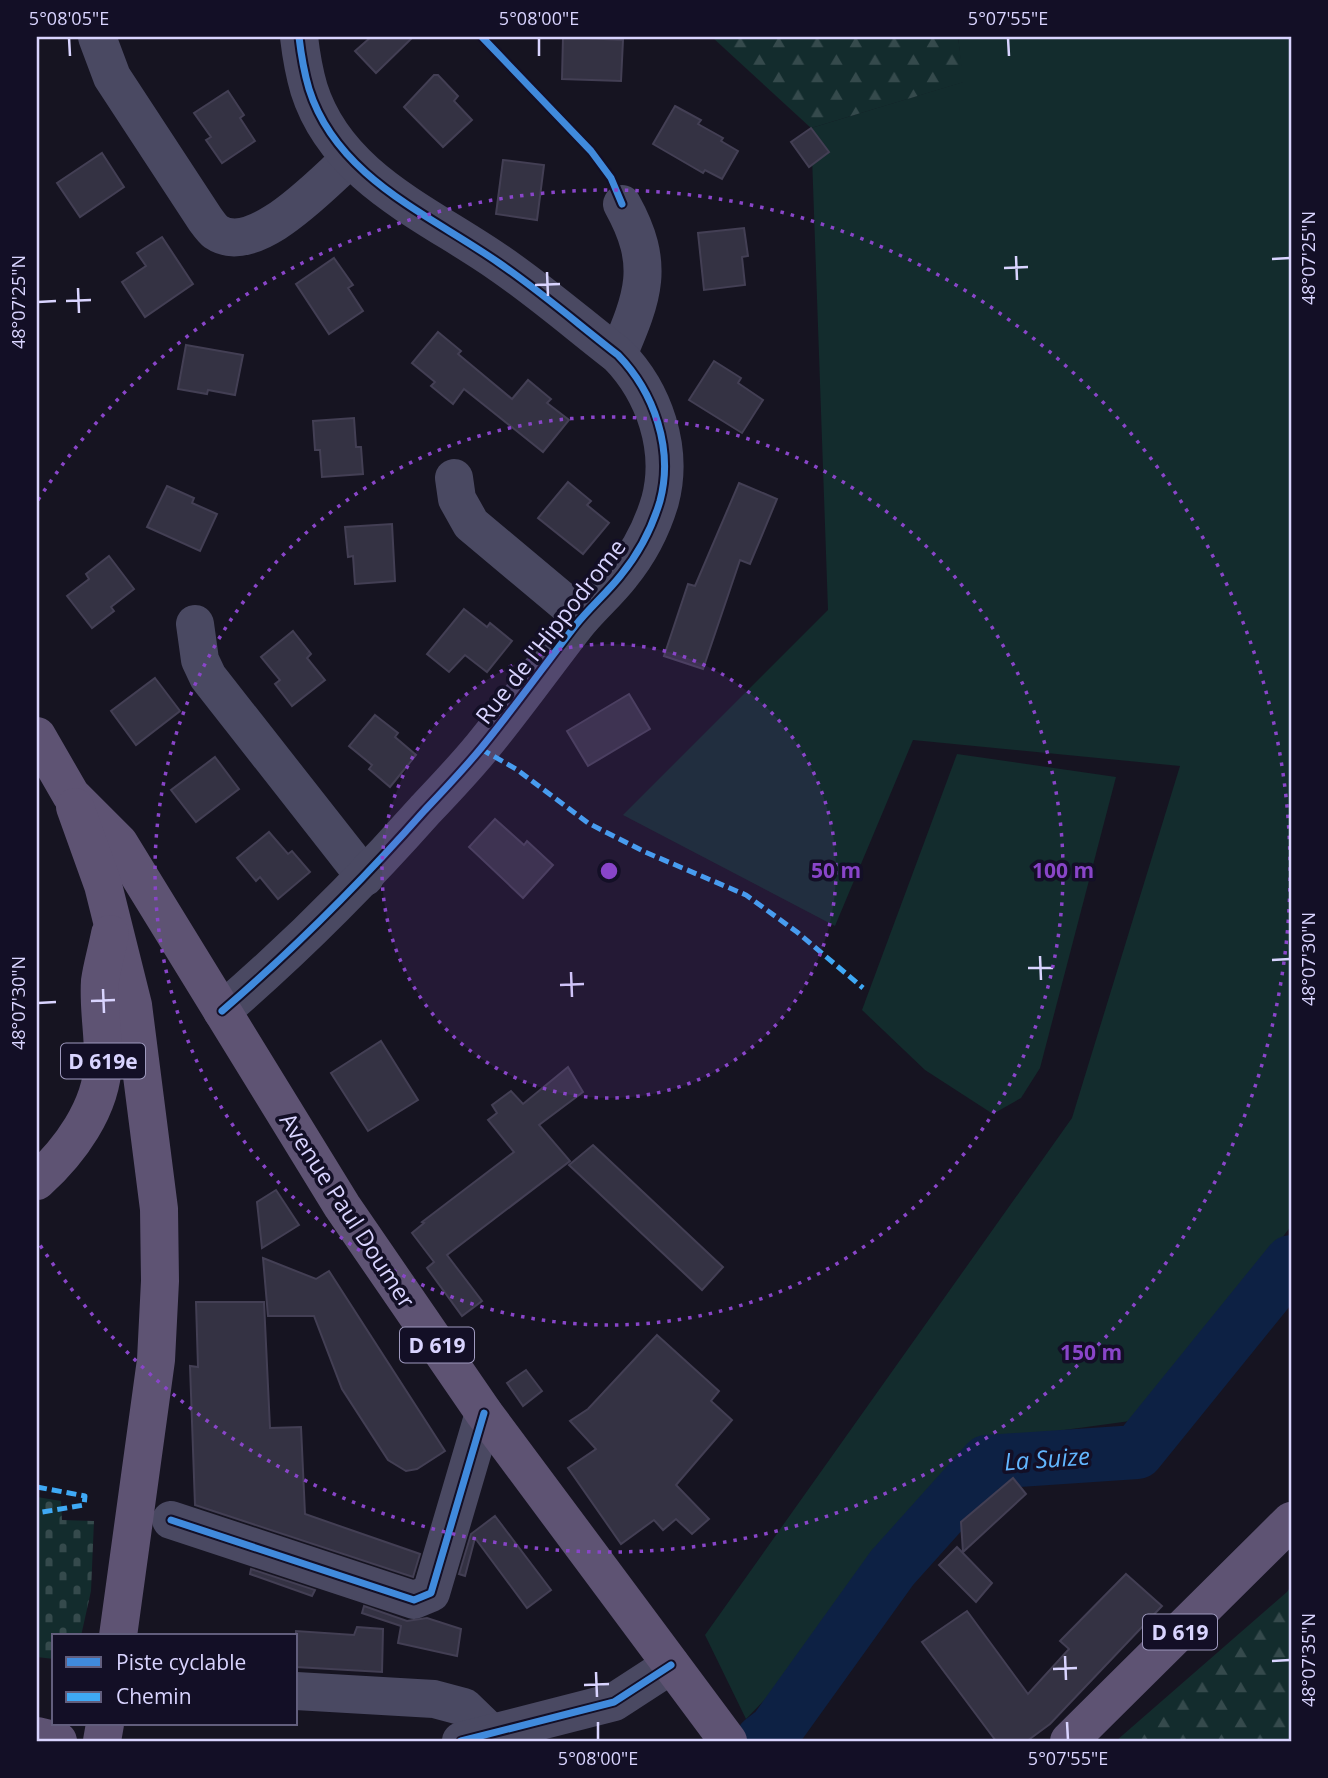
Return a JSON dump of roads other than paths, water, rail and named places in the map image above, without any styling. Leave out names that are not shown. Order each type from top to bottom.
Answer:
[{"type":"main road","name":"Avenue Paul Doumer","points":[[37,736],[71,795],[119,843],[342,1206],[484,1413],[718,1728]]},
{"type":"main road","points":[[71,795],[103,885],[133,1005],[159,1209],[160,1281],[156,1360],[118,1634]]},
{"type":"main road","name":"D 619e","points":[[37,1181],[59,1160],[80,1131],[94,1104],[103,1065],[100,983],[113,922]]},
{"type":"main road","name":"D 619","points":[[1069,1741],[1291,1521]]},
{"type":"main road","points":[[37,1737],[58,1741]]},
{"type":"street","points":[[97,37],[112,77],[205,219],[217,232],[243,236],[263,229],[289,214],[349,159]]},
{"type":"street","name":"Rue de l'Hippodrome","points":[[222,1011],[365,877],[481,749],[582,617],[621,576],[641,547],[653,524],[661,497],[663,475],[660,429],[652,405],[632,370],[618,355],[499,263],[386,191],[349,159],[320,114],[309,91],[299,37]]},
{"type":"street","points":[[618,355],[643,289],[640,244],[622,204]]},
{"type":"street","name":"Rue de l'Hippodrome","points":[[454,478],[457,499],[471,524],[582,617]]},
{"type":"street","points":[[195,624],[200,660],[208,677],[365,877]]},
{"type":"street","points":[[171,1520],[414,1600],[431,1592],[484,1413]]},
{"type":"street","points":[[298,1691],[434,1699],[464,1707],[477,1738],[614,1702],[671,1665]]},
{"type":"waterway","name":"La Suize","points":[[762,1741],[775,1731],[892,1568],[987,1462],[1137,1452],[1291,1262]]}]
